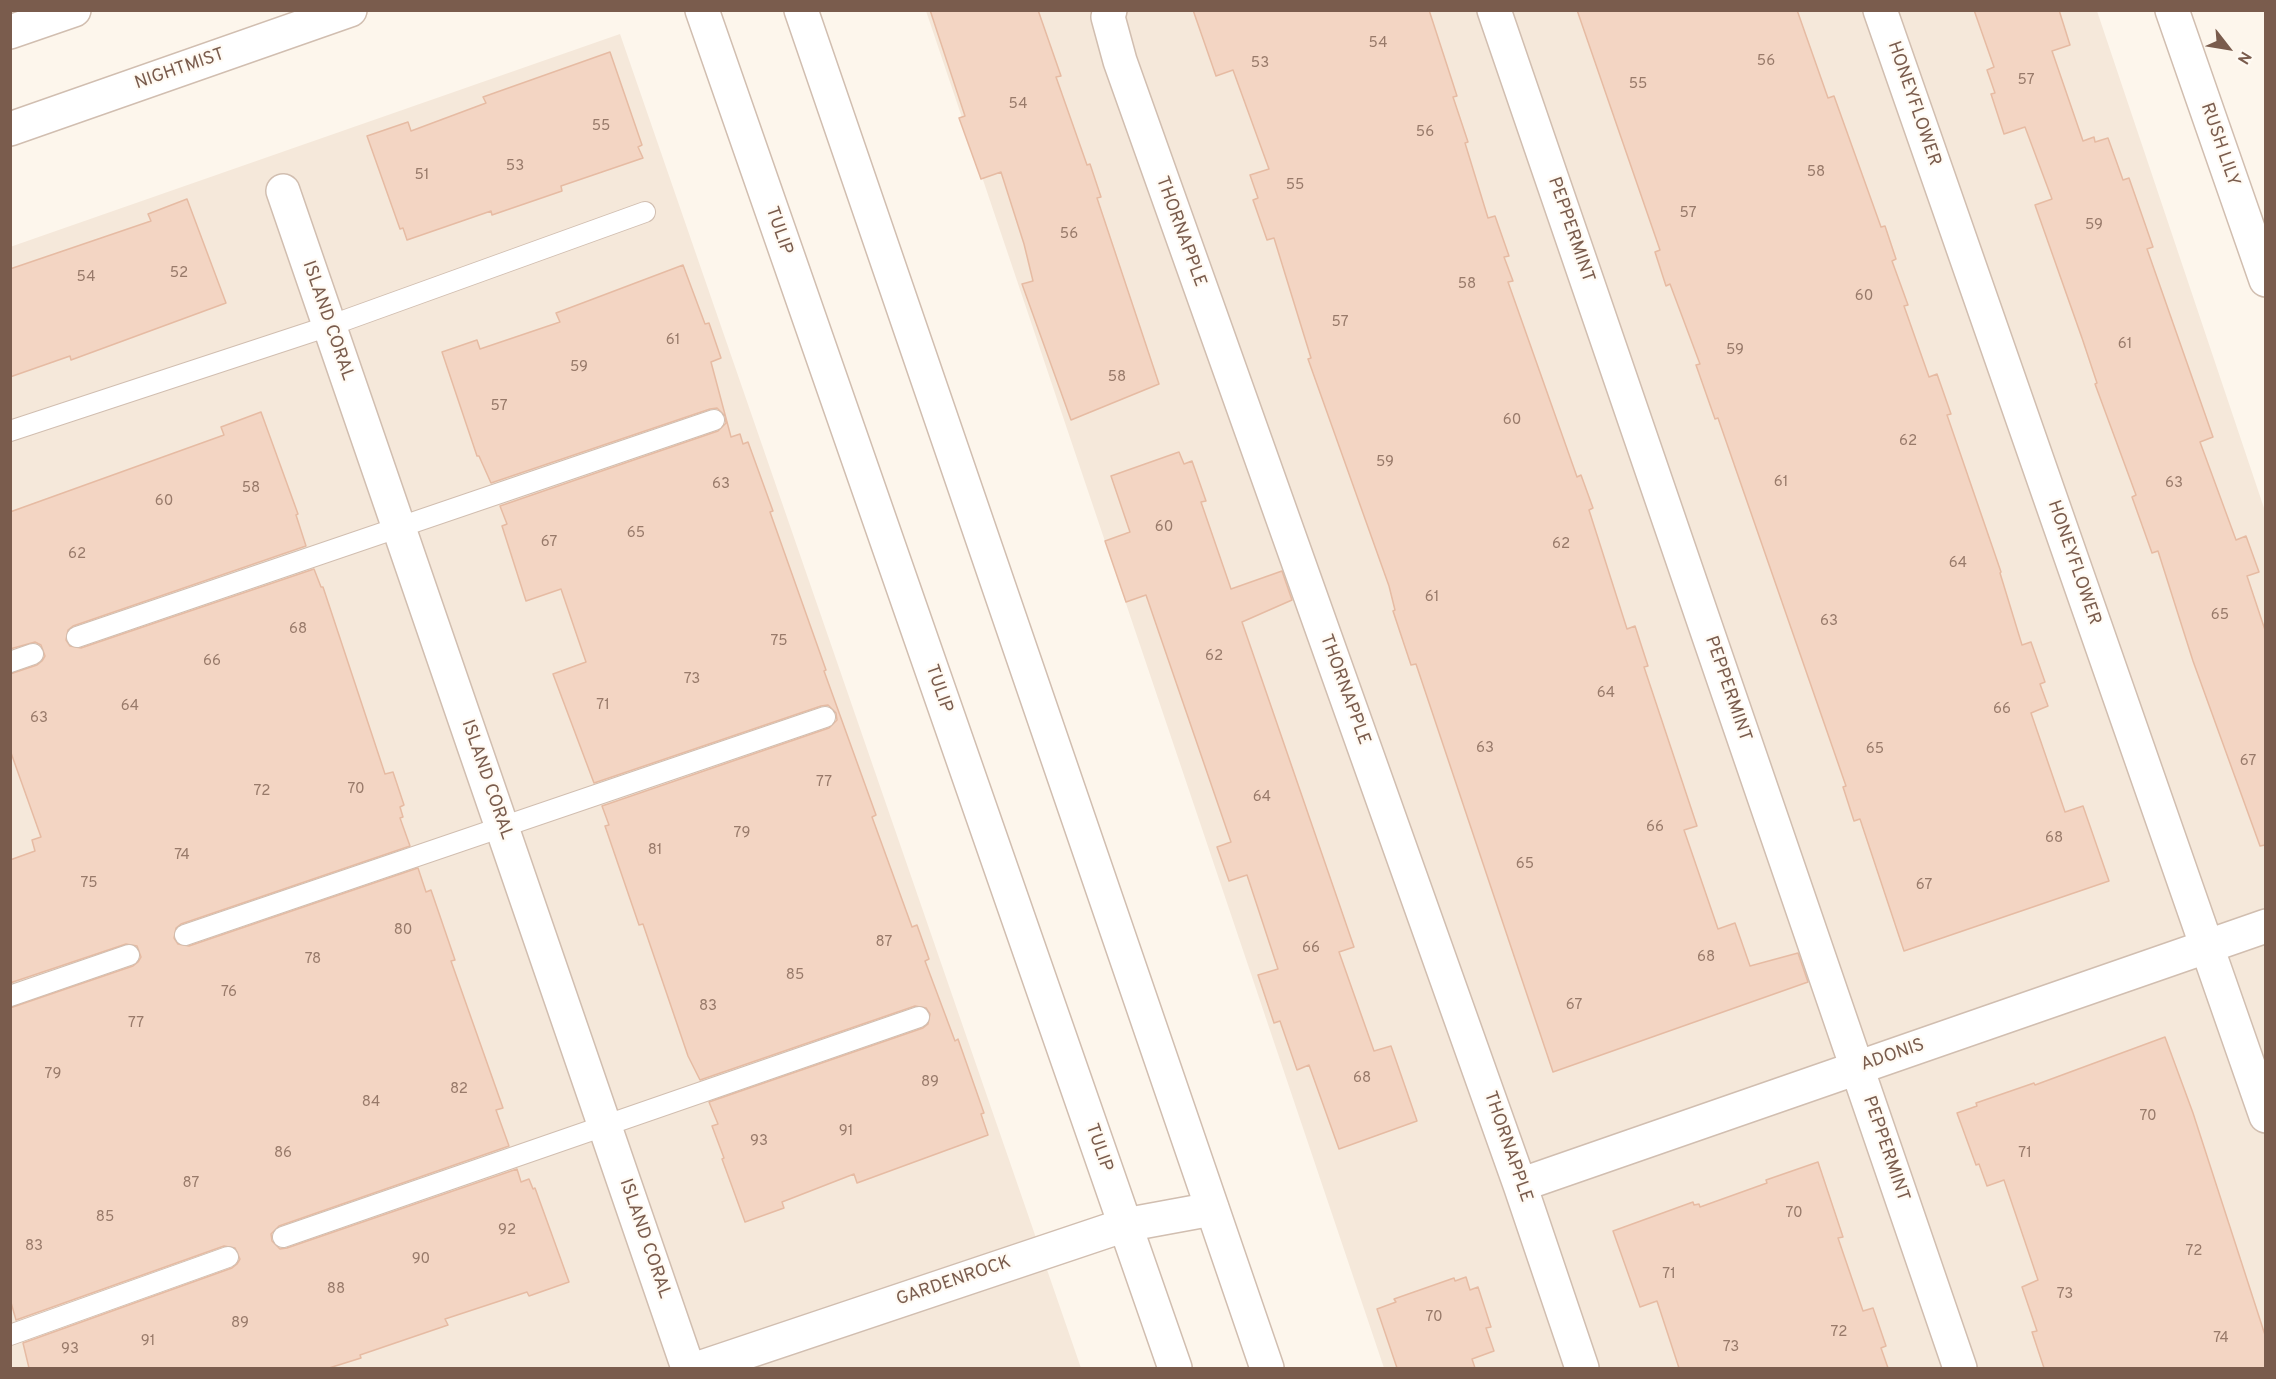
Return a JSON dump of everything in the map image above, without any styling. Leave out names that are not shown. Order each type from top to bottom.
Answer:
[{"type":"street","points":[[10,32],[74,10]]},
{"type":"street","name":"NIGHTMIST","points":[[10,129],[350,10]]},
{"type":"street","name":"TULIP","points":[[702,10],[1175,1368]]},
{"type":"street","points":[[801,10],[1267,1368]]},
{"type":"street","name":"THORNAPPLE","points":[[1110,10],[1108,17],[1120,61],[1520,1185],[1582,1368]]},
{"type":"street","name":"PEPPERMINT","points":[[1494,10],[1960,1368]]},
{"type":"street","name":"HONEYFLOWER","points":[[1880,10],[2265,1116]]},
{"type":"street","name":"RUSH LILY","points":[[2172,10],[2265,280]]},
{"type":"street","name":"ISLAND CORAL","points":[[283,191],[688,1368]]},
{"type":"street","name":"ADONIS","points":[[1520,1185],[2265,926]]},
{"type":"street","name":"GARDENROCK","points":[[699,1368],[1125,1225],[1212,1209]]},
{"type":"lane","points":[[10,431],[329,326],[645,212]]},
{"type":"lane","points":[[77,637],[714,420]]},
{"type":"lane","points":[[10,662],[33,654]]},
{"type":"lane","points":[[185,935],[825,717]]},
{"type":"lane","points":[[10,996],[129,955]]},
{"type":"lane","points":[[283,1237],[919,1017]]},
{"type":"lane","points":[[10,1335],[228,1257]]},
{"type":"shaded area","points":[[926,11],[2097,11],[2265,511],[2265,1368],[1384,1368]]},
{"type":"shaded area","points":[[620,34],[1081,1368],[11,1368],[10,247]]},
{"type":"building","points":[[930,10],[1038,10],[1061,76],[1056,77],[1087,165],[1090,164],[1101,197],[1097,198],[1159,384],[1071,420],[1022,284],[1033,281],[1001,172],[981,179],[959,118],[965,116]]},
{"type":"building","points":[[1193,10],[1429,10],[1457,96],[1453,97],[1468,142],[1465,143],[1488,218],[1495,216],[1509,256],[1504,257],[1513,281],[1508,282],[1577,477],[1581,475],[1593,508],[1589,510],[1627,629],[1635,626],[1648,666],[1644,667],[1697,826],[1684,830],[1718,929],[1735,923],[1750,966],[1798,953],[1808,982],[1553,1072],[1416,664],[1411,665],[1393,611],[1395,610],[1389,586],[1308,359],[1311,358],[1274,238],[1267,240],[1253,200],[1258,198],[1250,175],[1269,169],[1233,70],[1216,76]]},
{"type":"building","points":[[1577,10],[1797,10],[1828,98],[1834,96],[1881,227],[1885,226],[1896,259],[1892,261],[1908,305],[1904,306],[1929,377],[1937,374],[1951,414],[1947,415],[2001,572],[2022,645],[2031,642],[2045,682],[2040,684],[2048,706],[2031,713],[2065,812],[2083,806],[2109,881],[1904,951],[1860,819],[1854,821],[1843,787],[1846,786],[1718,418],[1715,419],[1696,365],[1700,364],[1670,284],[1666,286],[1655,252],[1660,250]]},
{"type":"building","points":[[1974,10],[2059,10],[2070,45],[2052,51],[2083,141],[2094,137],[2095,142],[2108,138],[2123,180],[2129,178],[2153,247],[2147,249],[2213,437],[2200,442],[2236,540],[2246,536],[2259,572],[2247,576],[2265,630],[2265,845],[2260,846],[2193,661],[2158,551],[2152,553],[2132,497],[2136,495],[2095,384],[2097,383],[2082,338],[2035,205],[2052,199],[2025,127],[2004,134],[1991,94],[1995,93],[1987,70],[1994,67]]},
{"type":"building","points":[[610,52],[642,145],[638,147],[643,158],[561,186],[562,191],[492,215],[491,211],[407,240],[403,228],[400,229],[367,136],[408,122],[411,131],[486,103],[483,97]]},
{"type":"building","points":[[187,199],[226,303],[71,360],[70,356],[10,377],[10,269],[151,221],[148,214]]},
{"type":"building","points":[[683,265],[705,324],[709,323],[721,358],[711,362],[731,437],[740,434],[743,444],[748,442],[773,511],[770,512],[826,670],[824,671],[876,815],[872,817],[912,927],[917,925],[929,959],[925,961],[955,1041],[958,1039],[984,1113],[981,1114],[988,1135],[857,1183],[854,1174],[782,1202],[784,1208],[745,1222],[712,1126],[718,1124],[709,1102],[923,1028],[928,1024],[930,1014],[926,1008],[915,1006],[700,1080],[688,1056],[643,924],[639,925],[605,826],[609,825],[602,806],[829,728],[837,720],[836,713],[828,705],[821,706],[594,783],[553,674],[586,662],[561,589],[526,601],[502,526],[507,524],[500,506],[718,431],[726,423],[725,416],[717,408],[710,409],[491,483],[477,456],[442,352],[477,340],[480,349],[560,322],[556,313]]},
{"type":"building","points":[[261,412],[298,514],[296,515],[306,546],[73,626],[68,630],[66,640],[70,646],[81,648],[314,569],[323,587],[385,774],[393,772],[404,805],[400,807],[403,817],[400,818],[410,846],[181,924],[176,928],[174,938],[178,944],[189,946],[418,868],[426,892],[431,890],[455,960],[451,961],[503,1108],[496,1110],[509,1146],[279,1226],[271,1234],[272,1241],[280,1249],[287,1248],[517,1169],[521,1182],[529,1179],[533,1189],[535,1188],[569,1282],[529,1296],[527,1292],[445,1319],[448,1325],[329,1368],[29,1368],[23,1343],[232,1268],[240,1259],[235,1248],[224,1246],[16,1320],[10,1299],[10,1008],[133,966],[141,957],[137,946],[126,944],[10,983],[10,860],[35,851],[32,840],[41,837],[10,750],[10,674],[37,665],[45,656],[41,645],[35,642],[10,649],[10,512],[224,435],[221,427]]},
{"type":"building","points":[[1179,452],[1184,464],[1192,461],[1206,501],[1201,502],[1231,589],[1282,571],[1292,600],[1242,622],[1354,947],[1339,952],[1374,1051],[1391,1046],[1417,1121],[1339,1149],[1309,1065],[1297,1070],[1280,1021],[1274,1023],[1258,975],[1278,969],[1247,875],[1229,881],[1217,847],[1231,842],[1146,595],[1126,602],[1105,541],[1130,532],[1111,476]]},
{"type":"building","points":[[2165,1037],[2193,1113],[2265,1335],[2265,1368],[2044,1368],[2032,1332],[2037,1331],[2022,1287],[2038,1280],[2004,1180],[1987,1186],[1979,1164],[1976,1165],[1957,1113],[1977,1106],[1976,1103],[2034,1083],[2035,1085]]},
{"type":"building","points":[[1818,1162],[1843,1237],[1838,1238],[1863,1311],[1873,1308],[1886,1346],[1881,1348],[1888,1368],[1679,1368],[1657,1301],[1640,1307],[1613,1231],[1693,1202],[1694,1205],[1699,1204],[1700,1207]]},
{"type":"building","points":[[1466,1277],[1470,1290],[1478,1287],[1491,1327],[1486,1328],[1494,1351],[1472,1359],[1475,1368],[1397,1368],[1377,1309],[1396,1302],[1394,1299],[1454,1278],[1455,1281]]}]
